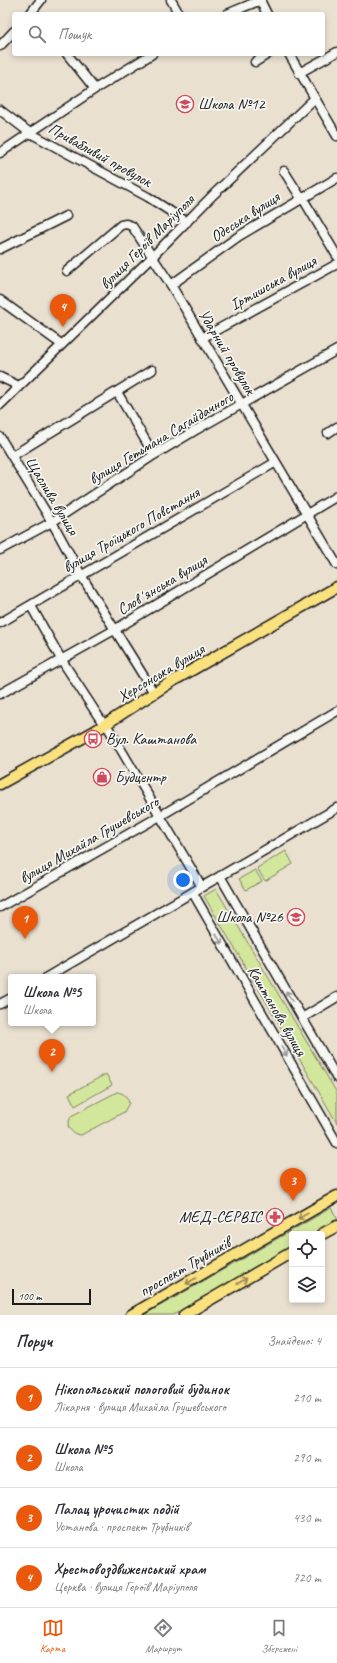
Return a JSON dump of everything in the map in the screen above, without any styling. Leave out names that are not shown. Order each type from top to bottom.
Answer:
[{"type":"main road","name":"Херсонська вулиця","points":[[0,784],[105,725],[154,693],[337,587]]},
{"type":"main road","name":"проспект Трубників","points":[[131,1315],[337,1197]]},
{"type":"main road","points":[[325,1232],[337,1226]]},
{"type":"main road","points":[[184,1315],[289,1254]]},
{"type":"street","points":[[32,12],[41,0]]},
{"type":"street","points":[[171,0],[178,12]]},
{"type":"street","points":[[233,12],[260,0],[266,12]]},
{"type":"street","points":[[0,46],[12,33]]},
{"type":"street","points":[[299,74],[337,52]]},
{"type":"street","points":[[69,56],[94,89]]},
{"type":"street","points":[[0,153],[94,89],[149,56]]},
{"type":"street","points":[[255,62],[265,56]]},
{"type":"street","points":[[290,56],[299,74],[337,136]]},
{"type":"street","name":"вулиця Героїв Маріуполя","points":[[0,405],[314,99]]},
{"type":"street","name":"Привабливий провулок","points":[[0,110],[30,133],[148,197],[187,222]]},
{"type":"street","points":[[284,171],[337,256]]},
{"type":"street","name":"Одеська вулиця","points":[[171,285],[239,236],[337,178]]},
{"type":"street","points":[[0,249],[66,216]]},
{"type":"street","name":"Ударний провулок","points":[[67,271],[121,224],[132,226],[171,285],[276,462]]},
{"type":"street","name":"Іртишська вулиця","points":[[202,338],[337,264]]},
{"type":"street","points":[[0,300],[61,344]]},
{"type":"street","name":"вулиця Гетьмана Сагайдачного","points":[[0,550],[52,522],[154,455],[337,350]]},
{"type":"street","points":[[12,456],[152,370]]},
{"type":"street","points":[[0,377],[19,386]]},
{"type":"street","points":[[117,392],[154,455]]},
{"type":"street","points":[[328,432],[337,427]]},
{"type":"street","name":"Щаслива вулиця","points":[[0,437],[154,693]]},
{"type":"street","points":[[276,462],[337,565]]},
{"type":"street","name":"вулиця Троїцького Повстання","points":[[0,623],[276,462]]},
{"type":"street","name":"Словʼянська вулиця","points":[[0,694],[116,629],[337,496]]},
{"type":"street","points":[[31,606],[61,659],[105,725],[202,888]]},
{"type":"street","name":"вулиця Михайла Грушевського","points":[[0,907],[160,816],[337,711]]},
{"type":"street","points":[[52,974],[337,808]]},
{"type":"street","name":"Каштанова вулиця","points":[[220,876],[337,1078]]},
{"type":"street","name":"Каштанова вулиця","points":[[193,893],[337,1143]]},
{"type":"street","points":[[302,1018],[337,997]]},
{"type":"green space","points":[[286,851],[293,864],[265,881],[257,868]]},
{"type":"green space","points":[[255,870],[262,881],[246,890],[239,879]]},
{"type":"green space","points":[[216,889],[337,1093],[337,1123],[204,896]]},
{"type":"green space","points":[[106,1074],[112,1085],[75,1106],[69,1094]]},
{"type":"green space","points":[[117,1092],[122,1093],[129,1103],[124,1112],[81,1135],[71,1131],[68,1125],[71,1116]]},
{"type":"green space","points":[[331,1208],[337,1218],[337,1221],[320,1231],[291,1231]]},
{"type":"green space","points":[[289,1232],[289,1249],[173,1315],[144,1315]]},
{"type":"place","name":"Школа №12","points":[[185,104]]},
{"type":"place","name":"Хрестовоздвиженський храм","points":[[63,327]]},
{"type":"place","name":"Вул. Каштанова","points":[[93,739]]},
{"type":"place","name":"Будцентр","points":[[102,777]]},
{"type":"place","name":"Школа №26","points":[[296,917]]},
{"type":"place","name":"Нікопольський пологовий будинок","points":[[25,939]]},
{"type":"place","name":"Школа №5","points":[[52,1072]]},
{"type":"place","name":"Палац урочистих подій","points":[[293,1201]]},
{"type":"place","name":"МЕД-СЕРВІС","points":[[275,1217]]}]
